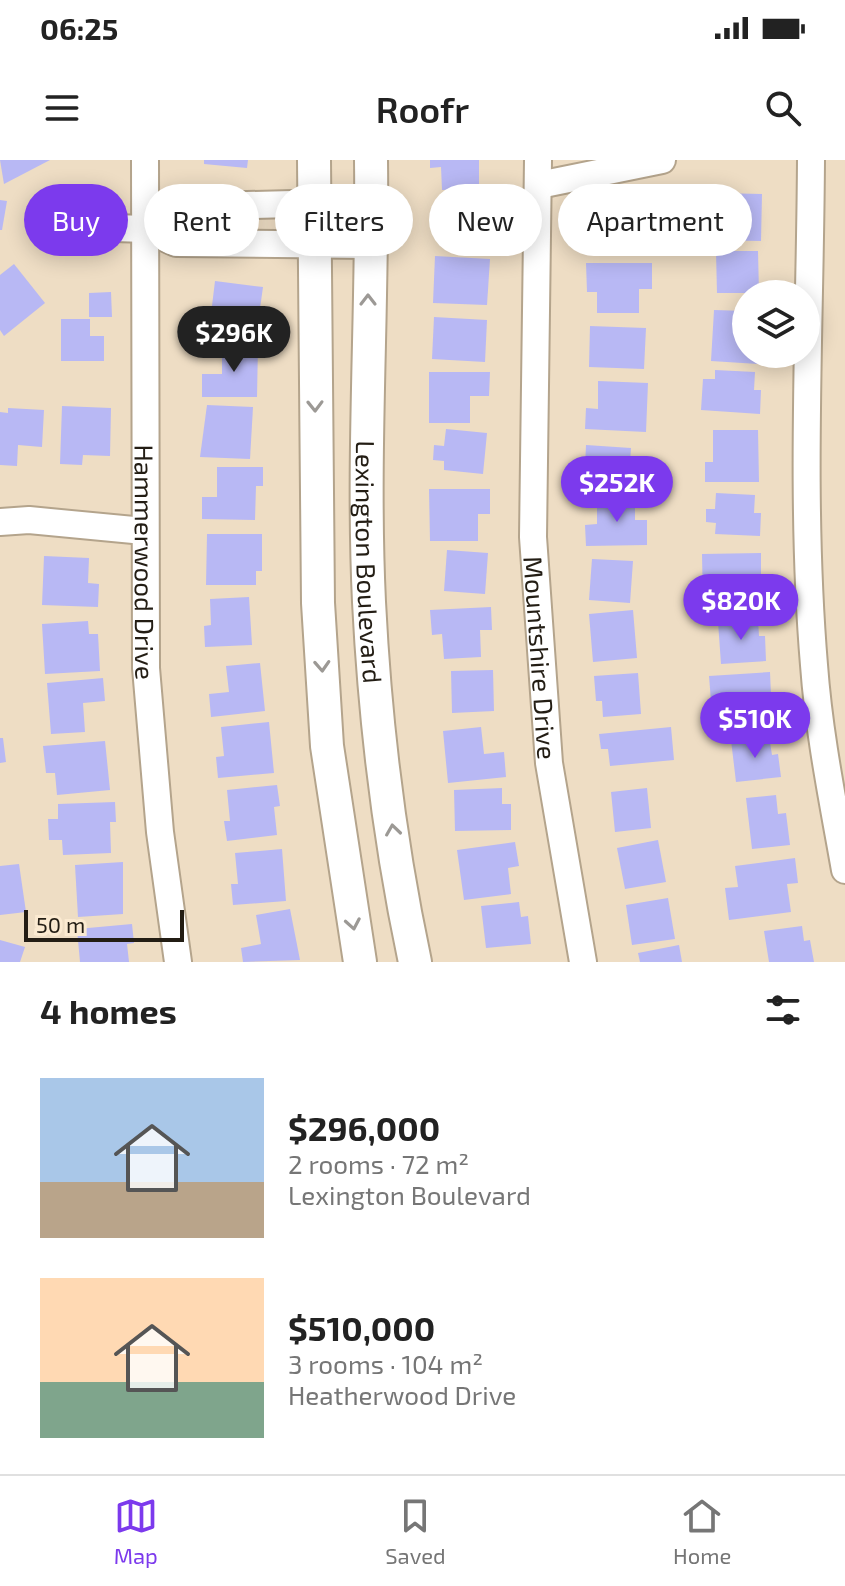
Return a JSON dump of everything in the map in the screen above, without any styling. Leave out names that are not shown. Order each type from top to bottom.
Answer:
[{"type":"street","name":"Hammerwood Drive","points":[[145,160],[145,184]]},
{"type":"street","name":"Lexington Boulevard","points":[[314,160],[314,184]]},
{"type":"street","name":"Lexington Boulevard","points":[[370,184],[371,160]]},
{"type":"street","points":[[538,172],[662,160]]},
{"type":"street","points":[[811,160],[808,571],[816,683],[845,870]]},
{"type":"street","name":"Mountshire Drive","points":[[538,172],[533,537],[549,763],[583,962]]},
{"type":"street","name":"Hammerwood Drive","points":[[146,256],[146,668],[160,832],[178,962]]},
{"type":"street","name":"Lexington Boulevard","points":[[314,256],[318,603],[327,746],[360,962]]},
{"type":"street","name":"Lexington Boulevard","points":[[368,256],[369,602],[381,744],[415,962]]},
{"type":"street","points":[[0,522],[29,520],[144,531]]},
{"type":"building","points":[[0,160],[50,160],[4,184]]},
{"type":"building","points":[[204,160],[248,160],[247,168],[204,164]]},
{"type":"building","points":[[430,160],[479,160],[479,184],[442,184],[441,167],[430,168]]},
{"type":"building","points":[[752,194],[762,194],[761,241],[752,241]]},
{"type":"building","points":[[0,200],[7,201],[2,230],[0,230]]},
{"type":"building","points":[[752,251],[758,251],[759,280],[732,280],[732,293],[717,293],[716,256],[752,256]]},
{"type":"building","points":[[435,256],[490,259],[487,305],[433,303]]},
{"type":"building","points":[[586,263],[652,263],[652,289],[639,289],[639,313],[597,313],[597,292],[587,292]]},
{"type":"building","points":[[14,264],[45,303],[4,336],[0,330],[0,275]]},
{"type":"building","points":[[215,281],[263,287],[256,337],[204,330],[206,313],[211,314]]},
{"type":"building","points":[[111,292],[112,317],[89,317],[89,293]]},
{"type":"building","points":[[714,310],[732,311],[732,362],[711,361]]},
{"type":"building","points":[[434,317],[487,320],[485,362],[432,359]]},
{"type":"building","points":[[61,319],[90,319],[90,336],[104,336],[104,361],[61,361]]},
{"type":"building","points":[[590,326],[646,328],[644,369],[589,367]]},
{"type":"building","points":[[222,345],[258,345],[257,397],[202,397],[202,374],[222,374]]},
{"type":"building","points":[[715,370],[755,372],[754,390],[761,390],[760,414],[701,410],[703,379],[715,379]]},
{"type":"building","points":[[429,372],[490,372],[489,396],[470,396],[470,423],[429,423]]},
{"type":"building","points":[[598,381],[648,383],[646,432],[585,429],[586,408],[598,409]]},
{"type":"building","points":[[207,405],[253,407],[250,459],[200,457]]},
{"type":"building","points":[[62,406],[111,408],[110,456],[83,455],[82,465],[60,464]]},
{"type":"building","points":[[8,408],[44,410],[42,447],[18,445],[17,466],[0,465],[0,412],[8,413]]},
{"type":"building","points":[[446,429],[487,433],[483,474],[444,470],[444,461],[433,460],[434,445],[444,446]]},
{"type":"building","points":[[713,430],[758,430],[759,482],[705,482],[705,462],[713,462]]},
{"type":"building","points":[[586,445],[631,448],[628,490],[591,488],[592,467],[585,467]]},
{"type":"building","points":[[217,467],[263,467],[263,486],[256,486],[255,520],[202,519],[202,497],[217,497]]},
{"type":"building","points":[[429,489],[490,489],[490,514],[478,514],[478,541],[430,541]]},
{"type":"building","points":[[716,493],[755,495],[754,513],[761,513],[760,536],[715,534],[716,523],[706,522],[706,509],[715,509]]},
{"type":"building","points":[[597,497],[635,497],[635,520],[647,520],[647,545],[586,546],[585,525],[597,524]]},
{"type":"building","points":[[207,534],[262,534],[262,571],[256,571],[256,585],[206,585]]},
{"type":"building","points":[[447,550],[488,553],[485,594],[444,591]]},
{"type":"building","points":[[761,553],[761,578],[751,578],[751,605],[703,606],[702,554]]},
{"type":"building","points":[[44,556],[89,558],[88,583],[99,584],[98,607],[42,605]]},
{"type":"building","points":[[592,559],[633,561],[630,603],[589,600]]},
{"type":"building","points":[[249,597],[252,645],[205,647],[204,626],[211,625],[210,599]]},
{"type":"building","points":[[491,607],[492,630],[480,630],[481,657],[444,659],[442,634],[432,635],[430,610]]},
{"type":"building","points":[[633,610],[637,658],[593,662],[589,614]]},
{"type":"building","points":[[758,619],[759,636],[765,636],[766,661],[721,664],[718,622]]},
{"type":"building","points":[[88,621],[89,634],[98,634],[100,671],[45,674],[42,624]]},
{"type":"building","points":[[260,663],[265,711],[211,717],[209,694],[229,692],[226,666]]},
{"type":"building","points":[[493,670],[494,711],[452,713],[451,671]]},
{"type":"building","points":[[770,672],[771,695],[752,697],[754,725],[713,727],[709,676]]},
{"type":"building","points":[[638,673],[641,714],[603,717],[602,701],[596,701],[594,676]]},
{"type":"building","points":[[103,678],[105,701],[83,703],[85,732],[51,734],[47,683]]},
{"type":"building","points":[[269,722],[274,773],[218,778],[216,757],[224,756],[221,727]]},
{"type":"building","points":[[481,727],[484,754],[504,752],[506,777],[448,783],[443,731]]},
{"type":"building","points":[[671,727],[674,760],[610,766],[608,749],[601,749],[599,734]]},
{"type":"building","points":[[769,736],[772,755],[778,754],[781,777],[736,782],[731,740]]},
{"type":"building","points":[[0,738],[3,738],[6,762],[0,763]]},
{"type":"building","points":[[105,741],[110,790],[57,795],[55,773],[46,773],[43,746]]},
{"type":"building","points":[[277,785],[280,806],[274,807],[277,835],[227,841],[224,821],[230,821],[227,790]]},
{"type":"building","points":[[502,788],[502,804],[511,804],[511,830],[455,831],[454,790]]},
{"type":"building","points":[[647,788],[651,828],[615,832],[611,792]]},
{"type":"building","points":[[776,795],[778,814],[786,813],[790,845],[752,849],[746,798]]},
{"type":"building","points":[[115,802],[116,822],[110,822],[111,853],[63,855],[62,840],[49,840],[48,819],[58,819],[58,804]]},
{"type":"building","points":[[658,840],[666,882],[625,889],[617,848]]},
{"type":"building","points":[[515,842],[519,866],[508,868],[511,894],[464,900],[457,850]]},
{"type":"building","points":[[282,849],[286,901],[233,905],[231,884],[238,884],[235,853]]},
{"type":"building","points":[[795,858],[798,883],[787,884],[791,912],[729,920],[725,888],[738,887],[735,866]]},
{"type":"building","points":[[123,862],[123,914],[78,917],[75,865]]},
{"type":"building","points":[[19,864],[26,912],[0,915],[0,866]]},
{"type":"building","points":[[668,898],[675,939],[632,945],[626,905]]},
{"type":"building","points":[[519,902],[521,917],[528,916],[531,944],[486,948],[481,906]]},
{"type":"building","points":[[290,909],[300,960],[243,962],[241,948],[261,944],[256,915]]},
{"type":"building","points":[[132,924],[134,943],[127,944],[129,962],[80,962],[77,929]]},
{"type":"building","points":[[802,926],[804,941],[810,940],[814,962],[769,962],[764,931]]},
{"type":"building","points":[[0,940],[25,947],[20,962],[0,962]]},
{"type":"building","points":[[679,945],[682,962],[640,962],[638,953]]}]
